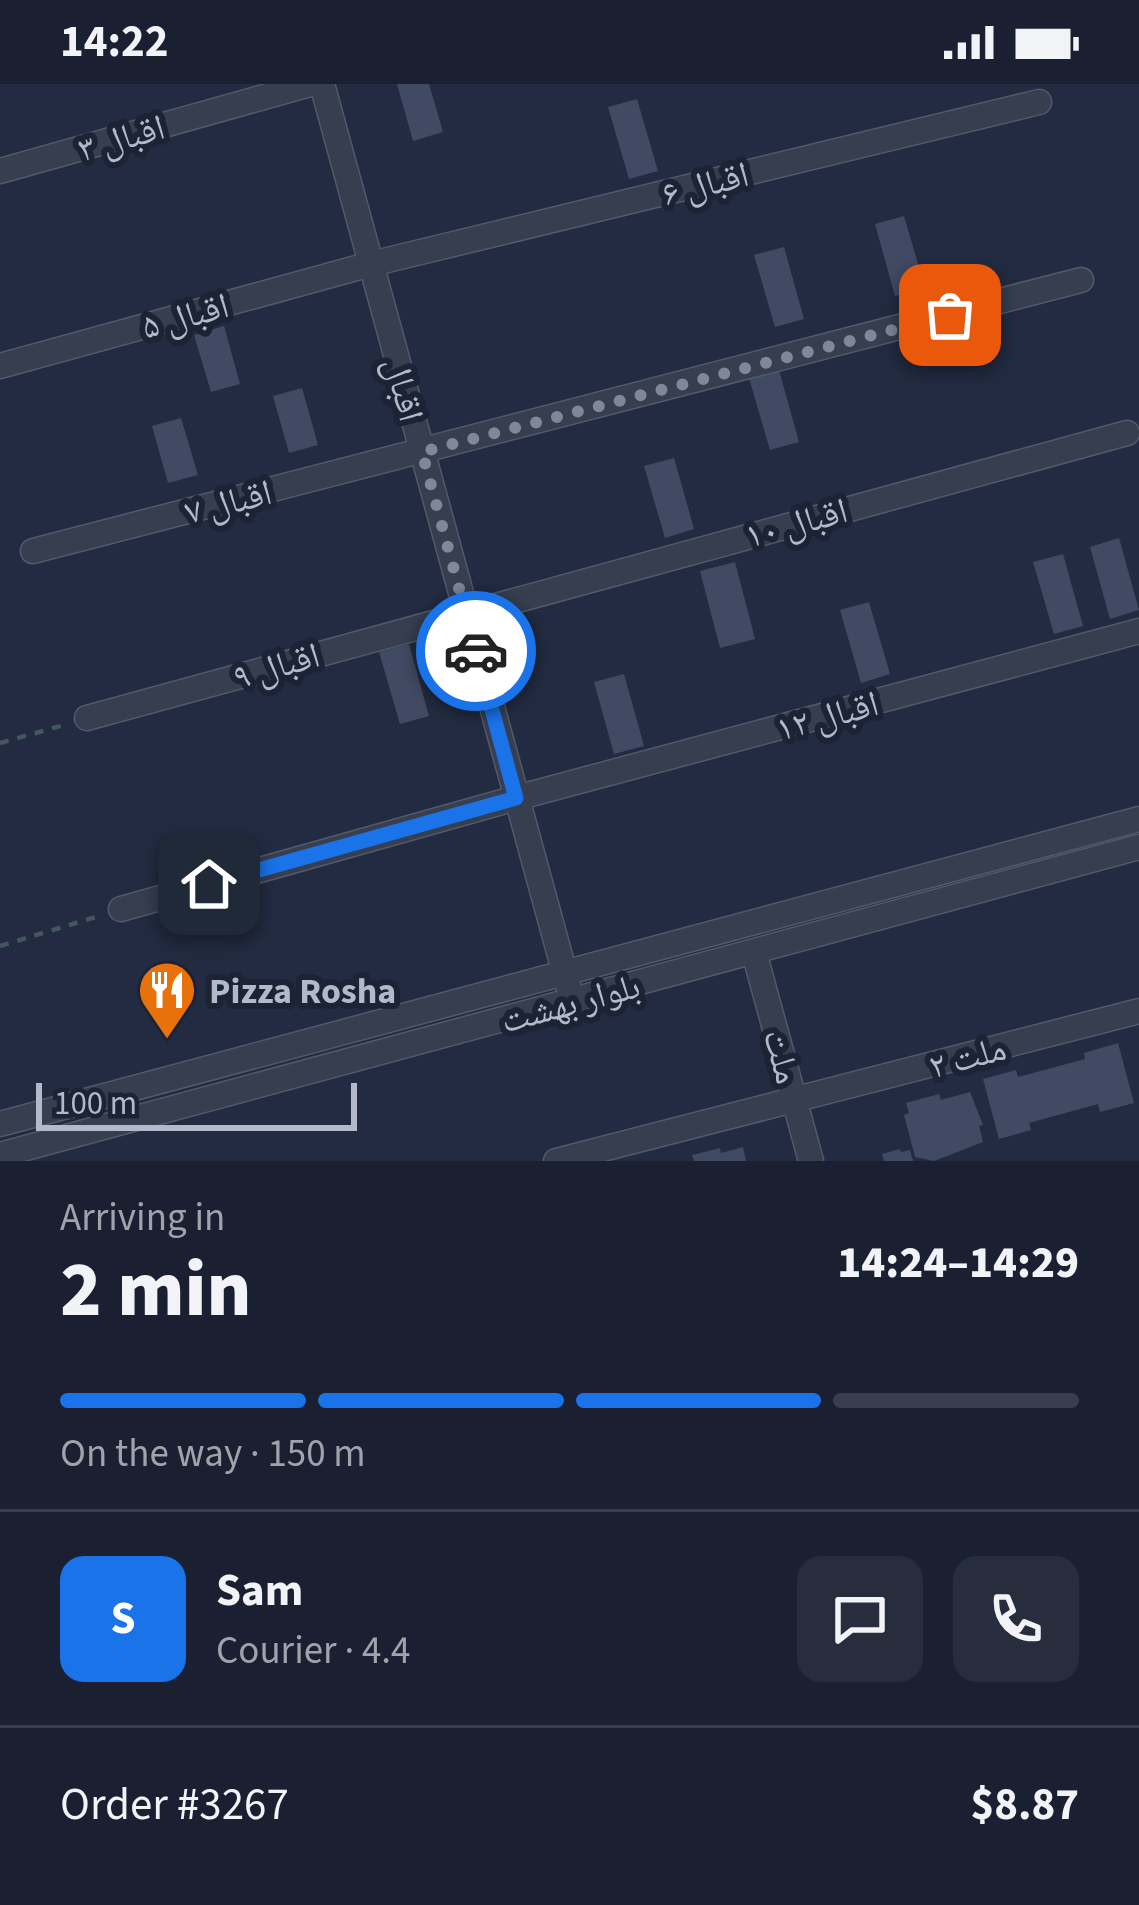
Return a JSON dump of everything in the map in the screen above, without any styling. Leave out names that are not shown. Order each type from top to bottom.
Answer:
[{"type":"street","name":"اقبال ۳","points":[[0,171],[310,84]]},
{"type":"street","name":"اقبال","points":[[322,84],[573,1001]]},
{"type":"street","name":"اقبال ۶","points":[[371,264],[1039,102]]},
{"type":"street","name":"اقبال ۵","points":[[0,367],[371,264]]},
{"type":"street","name":"اقبال ۷","points":[[33,551],[1081,280]]},
{"type":"street","name":"اقبال ۱۰","points":[[465,612],[1127,433]]},
{"type":"street","name":"اقبال ۹","points":[[87,718],[465,612]]},
{"type":"street","name":"اقبال ۱۲","points":[[121,909],[1139,632]]},
{"type":"street","name":"بلوار بهشت","points":[[0,1124],[1139,819]]},
{"type":"street","name":"بلوار بهشت","points":[[0,1155],[1139,847]]},
{"type":"street","name":"ملت","points":[[754,952],[812,1161]]},
{"type":"street","name":"ملت ۲","points":[[556,1161],[1139,1010]]},
{"type":"path","points":[[0,743],[87,718]]},
{"type":"path","points":[[0,946],[121,909]]},
{"type":"building","points":[[397,84],[429,84],[443,132],[413,141]]},
{"type":"building","points":[[637,99],[658,171],[629,179],[608,107]]},
{"type":"building","points":[[904,216],[925,288],[895,296],[875,224]]},
{"type":"building","points":[[784,247],[804,319],[775,327],[754,255]]},
{"type":"building","points":[[224,326],[240,384],[211,392],[194,335]]},
{"type":"building","points":[[779,370],[799,442],[770,450],[749,378]]},
{"type":"building","points":[[302,388],[318,445],[289,453],[273,396]]},
{"type":"building","points":[[181,418],[198,475],[168,483],[152,426]]},
{"type":"building","points":[[674,458],[694,529],[665,538],[644,466]]},
{"type":"building","points":[[1119,538],[1139,610],[1110,619],[1090,547]]},
{"type":"building","points":[[1063,554],[1083,626],[1054,634],[1033,562]]},
{"type":"building","points":[[735,562],[755,639],[720,648],[700,571]]},
{"type":"building","points":[[869,602],[890,674],[861,683],[840,610]]},
{"type":"building","points":[[409,644],[429,716],[400,724],[379,652]]},
{"type":"building","points":[[624,674],[644,746],[614,754],[594,682]]},
{"type":"building","points":[[1118,1043],[1134,1103],[1100,1112],[1098,1104],[1029,1123],[1031,1130],[999,1139],[983,1079],[1016,1070],[1018,1077],[1085,1059],[1084,1053]]},
{"type":"building","points":[[970,1092],[983,1125],[979,1126],[983,1142],[934,1161],[915,1157],[904,1115],[909,1113],[906,1103]]},
{"type":"building","points":[[743,1147],[746,1161],[694,1161],[692,1155],[720,1148],[721,1153]]},
{"type":"building","points":[[910,1150],[913,1161],[884,1161],[882,1154]]},
{"type":"way so far","points":[[476,651],[422,452],[950,315]]},
{"type":"place","name":"Pizza Rosha","points":[[167,1041]]},
{"type":"route","points":[[209,884],[516,798],[476,651]]}]
